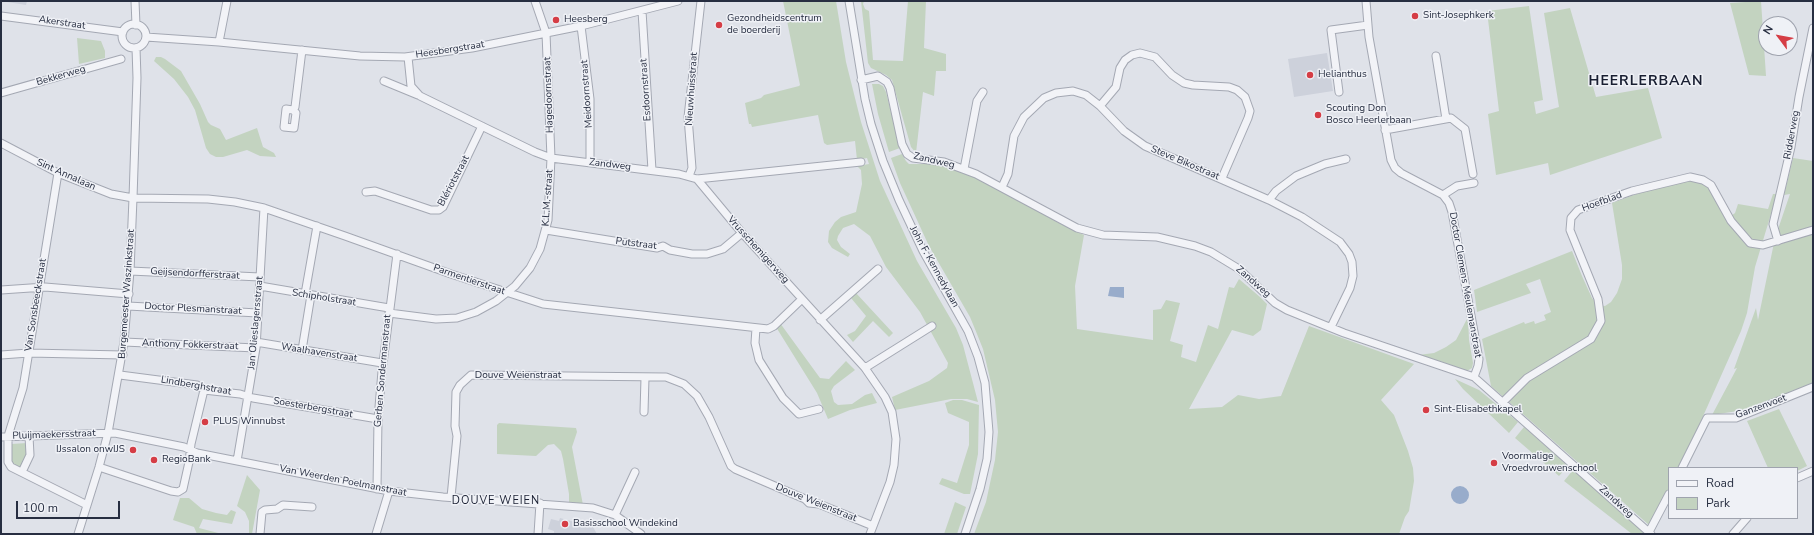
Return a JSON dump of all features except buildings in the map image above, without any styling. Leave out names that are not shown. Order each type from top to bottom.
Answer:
[{"type":"street","points":[[135,1],[136,25]]},
{"type":"street","points":[[146,37],[218,42],[227,1]]},
{"type":"street","name":"Hagedoornstraat","points":[[535,1],[546,33],[551,158]]},
{"type":"street","name":"Heesbergstraat","points":[[218,42],[360,56],[408,57],[450,52],[582,26],[678,1]]},
{"type":"street","name":"Nieuwhuisstraat","points":[[689,176],[692,168],[688,117],[701,1]]},
{"type":"street","name":"John F. Kennedylaan","points":[[849,1],[861,80],[871,124],[898,200],[923,251],[968,331],[978,357],[985,384],[989,426],[987,459],[980,489],[965,534]]},
{"type":"street","points":[[1366,1],[1368,25],[1389,155],[1395,168],[1443,195],[1457,186],[1474,183]]},
{"type":"street","name":"Esdoornstraat","points":[[642,11],[652,170]]},
{"type":"street","name":"Akerstraat","points":[[1,16],[124,32]]},
{"type":"street","points":[[136,25],[144,29],[146,37],[142,46],[131,48],[125,44],[123,39],[124,32],[129,26],[136,25]]},
{"type":"street","points":[[1339,92],[1331,30],[1368,25]]},
{"type":"street","name":"Meidoornstraat","points":[[582,26],[590,99],[590,162]]},
{"type":"street","name":"Ridderweg","points":[[1778,241],[1773,224],[1791,147],[1813,28]]},
{"type":"street","name":"Burgemeester Waszinkstraat","points":[[78,534],[108,433],[123,355],[130,271],[137,78],[136,48]]},
{"type":"street","points":[[293,110],[295,107],[302,50]]},
{"type":"street","points":[[1100,106],[1116,87],[1120,68],[1125,60],[1132,55],[1140,53],[1155,57],[1172,75],[1184,83],[1229,87],[1237,90],[1246,97],[1250,111],[1222,178]]},
{"type":"street","points":[[1436,56],[1446,119]]},
{"type":"street","points":[[408,57],[411,86],[420,96]]},
{"type":"street","name":"Bekkerweg","points":[[1,93],[121,59]]},
{"type":"street","name":"Zandweg","points":[[861,80],[878,76],[887,82],[890,88],[902,144],[907,154],[913,158],[944,162],[964,169],[1077,228],[1103,235],[1165,238],[1195,246],[1210,252],[1239,269],[1281,307],[1407,356],[1474,377],[1650,533]]},
{"type":"street","name":"Zandweg","points":[[384,80],[535,152],[551,158],[652,170],[689,176],[697,179],[861,162]]},
{"type":"street","name":"Steve Bikostraat","points":[[1002,188],[1008,174],[1014,136],[1019,123],[1044,98],[1056,92],[1073,91],[1086,95],[1100,106],[1124,131],[1141,143],[1270,200],[1302,217],[1340,242],[1349,254],[1353,271],[1352,282],[1331,327]]},
{"type":"street","points":[[964,169],[977,101],[983,92]]},
{"type":"street","points":[[1385,130],[1451,118],[1465,129],[1473,174]]},
{"type":"street","name":"Blériotstraat","points":[[366,192],[374,191],[431,210],[439,210],[443,207],[482,126]]},
{"type":"street","name":"Sint Annalaan","points":[[1,143],[58,173],[111,194],[133,198]]},
{"type":"street","name":"K.L.M.-straat","points":[[389,311],[436,320],[456,318],[486,307],[506,293],[523,278],[540,250],[546,230],[550,199],[551,158]]},
{"type":"street","points":[[1270,200],[1276,191],[1296,176],[1325,164],[1346,159]]},
{"type":"street","name":"Van Sonsbeeckstraat","points":[[22,472],[9,464],[4,436],[18,405],[29,353],[58,173]]},
{"type":"street","name":"Hoefblad","points":[[1503,402],[1527,378],[1591,339],[1601,321],[1598,299],[1570,230],[1571,218],[1578,210],[1632,191],[1690,177],[1703,180],[1710,185],[1731,221],[1750,243],[1763,245],[1813,230]]},
{"type":"street","name":"Vrusschemigerweg","points":[[697,179],[742,233],[865,368],[885,397],[892,412],[896,439],[894,465],[890,482],[870,534]]},
{"type":"street","name":"Doctor Clemens Meulemanstraat","points":[[1443,195],[1450,203],[1452,212],[1479,359],[1474,377]]},
{"type":"street","name":"Parmentierstraat","points":[[133,198],[208,199],[235,202],[264,208],[506,293],[543,304],[756,328],[768,328],[774,326],[802,299]]},
{"type":"street","name":"Jan Olieslagersstraat","points":[[237,460],[256,345],[264,208]]},
{"type":"street","points":[[302,350],[317,226]]},
{"type":"street","name":"Putstraat","points":[[546,230],[656,248],[663,246],[670,250],[692,254],[707,254],[723,249],[742,233]]},
{"type":"street","name":"Gerben Sondermanstraat","points":[[377,488],[378,419],[382,364],[397,254]]},
{"type":"street","points":[[820,320],[878,269]]},
{"type":"street","name":"Geijsendorfferstraat","points":[[130,271],[260,277]]},
{"type":"street","name":"Schipholstraat","points":[[260,286],[389,311]]},
{"type":"street","points":[[1,290],[39,287],[129,294]]},
{"type":"street","name":"Doctor Plesmanstraat","points":[[128,306],[258,313]]},
{"type":"street","points":[[865,368],[932,326]]},
{"type":"street","points":[[756,328],[756,343],[759,360],[783,398],[799,414],[820,409]]},
{"type":"street","name":"Anthony Fokkerstraat","points":[[124,342],[256,345]]},
{"type":"street","name":"Waalhavenstraat","points":[[256,345],[302,350],[382,364]]},
{"type":"street","points":[[1,355],[29,353],[123,355]]},
{"type":"street","name":"Lindberghstraat","points":[[120,375],[197,385],[204,390],[248,396]]},
{"type":"street","name":"Douve Weienstraat","points":[[451,497],[457,436],[456,392],[460,385],[471,375],[644,378],[666,377],[690,388],[697,396],[729,462],[735,469],[809,502],[819,504],[873,526]]},
{"type":"street","points":[[644,378],[644,412]]},
{"type":"street","name":"Ganzenvoet","points":[[1682,467],[1707,418],[1736,418],[1813,387]]},
{"type":"street","points":[[99,467],[171,491],[178,492],[183,490],[190,450],[204,390]]},
{"type":"street","name":"Soesterbergstraat","points":[[248,396],[378,419]]},
{"type":"street","name":"Pluijmaekersstraat","points":[[4,436],[108,433]]},
{"type":"street","name":"Van Weerden Poelmanstraat","points":[[108,433],[127,435],[190,450],[389,491],[593,508],[615,515],[641,534]]},
{"type":"street","points":[[29,436],[30,455],[22,472],[87,505]]},
{"type":"street","points":[[1798,478],[1813,471]]},
{"type":"street","points":[[615,515],[635,472]]},
{"type":"street","points":[[376,534],[389,491]]},
{"type":"street","points":[[1650,533],[1668,496]]},
{"type":"street","points":[[538,534],[540,503]]},
{"type":"street","points":[[260,534],[262,512],[265,510],[277,509],[283,505],[312,508]]},
{"type":"street","points":[[1733,534],[1746,519]]},
{"type":"shaded area","points":[[1,1],[27,1],[26,5]]},
{"type":"shaded area","name":"Helianthus","points":[[1327,53],[1333,91],[1294,97],[1288,59]]},
{"type":"shaded area","name":"Basisschool Windekind","points":[[560,518],[593,527],[597,534],[554,534],[554,531],[548,529],[551,519],[559,521]]},
{"type":"green space","points":[[783,1],[836,1],[846,62],[861,122],[880,181],[917,261],[956,328],[963,345],[978,402],[967,399],[951,399],[895,410],[892,397],[929,381],[947,368],[948,363],[920,312],[886,267],[870,236],[854,224],[843,228],[837,240],[841,247],[850,254],[848,257],[832,248],[828,242],[829,231],[835,222],[841,217],[856,212],[862,184],[861,170],[857,166],[869,164],[867,158],[857,160],[855,141],[827,145],[824,143],[818,115],[752,127],[751,124],[749,124],[745,103],[761,98],[764,95],[800,85]]},
{"type":"green space","points":[[861,1],[864,1],[863,4],[865,9],[869,11],[873,60],[903,61],[908,1],[926,1],[924,48],[946,54],[946,71],[936,71],[934,96],[923,92],[916,153],[911,147],[892,80],[886,75],[871,68],[868,63]]},
{"type":"green space","points":[[1761,1],[1762,16],[1758,16],[1758,56],[1765,56],[1766,76],[1749,75],[1730,3]]},
{"type":"green space","points":[[1529,6],[1543,100],[1534,102],[1536,114],[1559,107],[1544,13],[1570,8],[1596,97],[1648,88],[1662,138],[1550,175],[1548,163],[1496,175],[1488,114],[1499,111],[1487,11]]},
{"type":"green space","points":[[77,38],[101,41],[105,51],[105,58],[79,64]]},
{"type":"green space","points":[[156,57],[165,59],[181,71],[200,104],[208,122],[220,129],[226,140],[257,128],[263,147],[274,153],[276,157],[260,156],[247,150],[223,157],[216,157],[210,154],[206,148],[195,110],[188,97],[174,79],[154,61]]},
{"type":"green space","points":[[872,84],[879,84],[883,86],[886,92],[900,148],[889,152],[878,114]]},
{"type":"green space","points":[[902,154],[909,164],[936,164],[970,174],[1059,223],[1084,235],[1075,286],[1077,329],[1153,340],[1153,310],[1161,309],[1166,300],[1180,303],[1170,341],[1183,345],[1181,357],[1196,362],[1208,325],[1218,329],[1229,287],[1234,288],[1239,279],[1260,297],[1267,304],[1261,330],[1253,336],[1232,330],[1189,409],[1222,407],[1238,395],[1259,399],[1281,396],[1309,326],[1414,364],[1381,400],[1394,415],[1413,468],[1414,481],[1409,511],[1405,517],[1399,534],[974,534],[986,502],[995,460],[998,432],[995,400],[983,349],[970,317],[929,246],[900,183],[891,158]]},
{"type":"green space","points":[[1793,158],[1813,161],[1813,385],[1744,410],[1712,415],[1737,368],[1734,369],[1756,308],[1758,320],[1775,238],[1790,194],[1784,195]]},
{"type":"green space","points":[[1694,180],[1707,186],[1727,219],[1735,213],[1738,204],[1768,209],[1773,194],[1777,194],[1755,267],[1747,313],[1741,331],[1680,467],[1668,467],[1668,492],[1654,520],[1649,525],[1491,386],[1482,339],[1524,322],[1525,324],[1534,321],[1535,324],[1546,320],[1544,315],[1551,312],[1540,279],[1526,284],[1531,293],[1477,312],[1474,290],[1572,251],[1592,298],[1598,305],[1605,306],[1611,302],[1617,293],[1622,279],[1622,265],[1612,203],[1650,189]]},
{"type":"green space","points":[[856,293],[893,333],[889,337],[873,321],[853,342],[847,335],[855,331],[866,316],[851,298]]},
{"type":"green space","points":[[1468,317],[1469,340],[1473,363],[1472,368],[1465,372],[1418,355],[1434,353],[1456,340]]},
{"type":"green space","points":[[780,323],[820,378],[829,379],[846,361],[855,370],[834,386],[831,391],[834,402],[838,405],[852,404],[865,395],[872,393],[877,403],[850,410],[828,419],[817,393],[776,327]]},
{"type":"green space","points":[[1455,379],[1479,390],[1518,422],[1509,433],[1463,389]]},
{"type":"green space","points":[[953,400],[962,400],[979,405],[978,454],[970,494],[964,494],[939,484],[942,478],[957,483],[969,445],[969,422],[948,413],[945,403]]},
{"type":"green space","points":[[1779,409],[1807,466],[1798,470],[1798,467],[1768,467],[1747,421]]},
{"type":"green space","points":[[499,423],[576,428],[577,432],[572,447],[583,505],[569,503],[569,494],[561,451],[554,444],[548,445],[536,456],[497,454],[497,425]]},
{"type":"green space","points":[[1524,427],[1568,466],[1559,476],[1515,438]]},
{"type":"green space","points":[[27,443],[28,454],[22,466],[19,467],[12,464],[11,444]]},
{"type":"green space","points":[[1573,470],[1647,534],[1632,534],[1564,481]]},
{"type":"green space","points":[[247,475],[260,490],[252,534],[249,534],[249,521],[245,512],[237,506]]},
{"type":"green space","points":[[180,498],[189,498],[202,509],[216,513],[227,515],[231,510],[236,512],[232,524],[203,519],[199,528],[222,534],[197,534],[194,527],[173,520]]},
{"type":"green space","points":[[955,502],[966,507],[957,534],[944,534]]},
{"type":"water","points":[[1110,287],[1124,287],[1124,298],[1108,296]]},
{"type":"water","points":[[1460,486],[1466,489],[1469,495],[1466,501],[1460,504],[1454,501],[1451,495],[1454,489]]},
{"type":"place","name":"Sint-Josephkerk","points":[[1415,16]]},
{"type":"place","name":"Heesberg","points":[[556,20]]},
{"type":"place","name":"Gezondheidscentrum de boerderij","points":[[719,25]]},
{"type":"place","name":"Helianthus","points":[[1310,75]]},
{"type":"place","name":"Scouting Don Bosco Heerlerbaan","points":[[1318,115]]},
{"type":"place","name":"Sint-Elisabethkapel","points":[[1426,410]]},
{"type":"place","name":"PLUS Winnubst","points":[[205,422]]},
{"type":"place","name":"IJssalon onwIJS","points":[[133,450]]},
{"type":"place","name":"RegioBank","points":[[154,460]]},
{"type":"place","name":"Voormalige Vroedvrouwenschool","points":[[1494,463]]},
{"type":"place","name":"Basisschool Windekind","points":[[565,524]]},
{"type":"district","name":"HEERLERBAAN","points":[[1646,82]]},
{"type":"district","name":"DOUVE WEIEN","points":[[496,501]]}]
